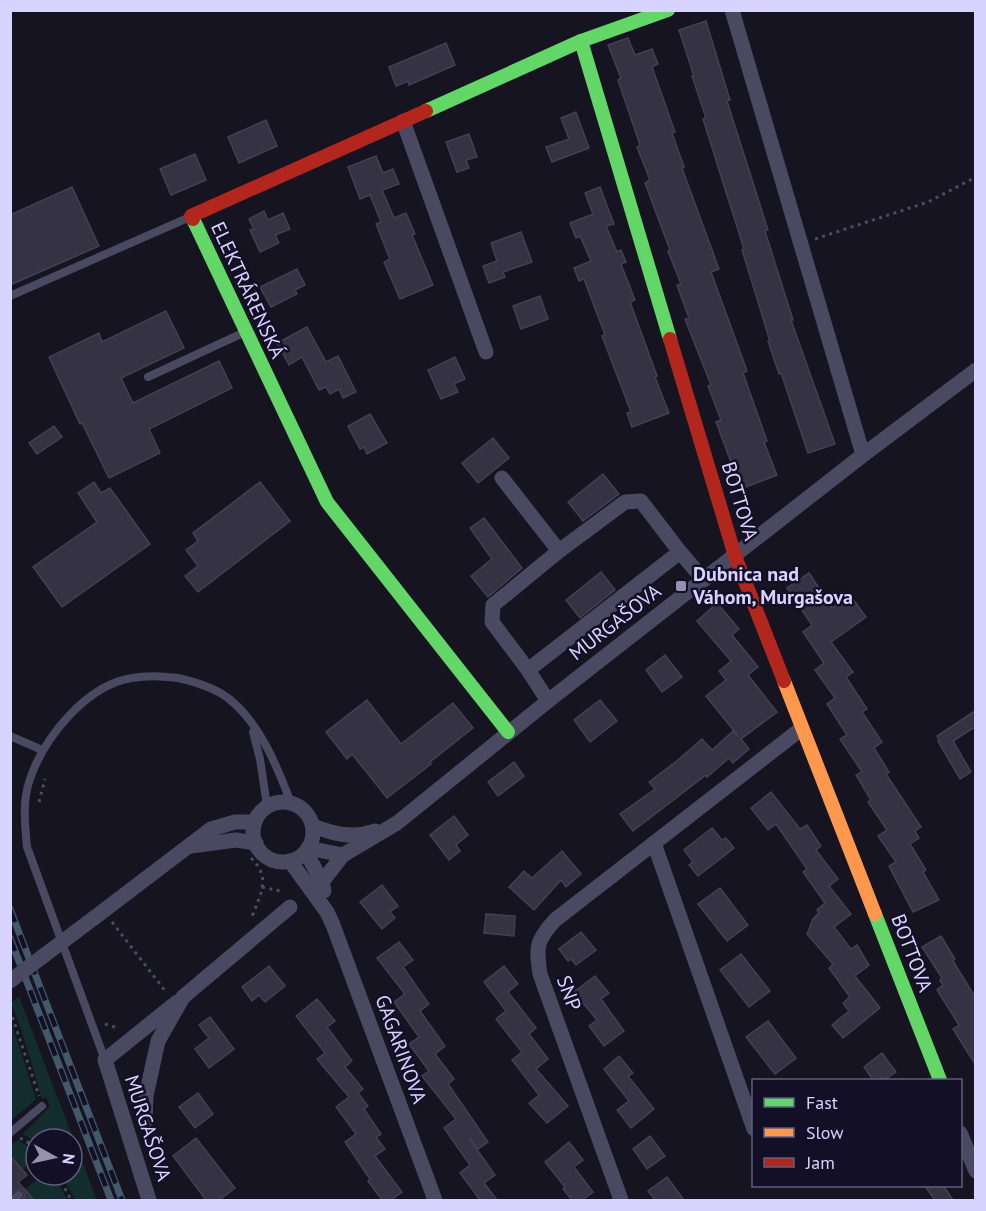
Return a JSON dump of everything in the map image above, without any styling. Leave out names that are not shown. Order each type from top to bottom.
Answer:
[{"type":"street","points":[[581,41],[668,10]]},
{"type":"street","points":[[732,10],[863,455]]},
{"type":"street","name":"ELEKTRÁRENSKÁ","points":[[508,732],[327,502],[191,216],[581,41]]},
{"type":"street","name":"BOTTOVA","points":[[581,41],[735,556],[940,1079]]},
{"type":"street","points":[[403,121],[486,352]]},
{"type":"street","name":"MURGAŠOVA","points":[[322,882],[343,855],[397,823],[508,732],[975,370]]},
{"type":"street","points":[[502,478],[559,551]]},
{"type":"street","points":[[548,701],[492,622],[493,605],[559,551],[625,502],[641,501],[704,580]]},
{"type":"street","points":[[528,670],[680,552]]},
{"type":"street","name":"SNP","points":[[621,1200],[540,974],[537,954],[541,936],[555,920],[801,729]]},
{"type":"street","points":[[188,846],[236,840],[249,847],[266,856],[282,862],[290,861],[307,850],[313,834],[313,826],[305,811],[291,803],[283,802],[267,807],[255,822],[249,847]]},
{"type":"street","points":[[10,981],[100,922],[188,846],[211,830],[235,822],[255,822]]},
{"type":"street","name":"MURGAŠOVA","points":[[313,826],[332,834],[355,836],[397,823]]},
{"type":"street","points":[[654,843],[752,1127]]},
{"type":"street","points":[[307,850],[343,855]]},
{"type":"street","name":"GAGARINOVA","points":[[307,850],[322,882],[327,912],[435,1200]]},
{"type":"street","name":"GAGARINOVA","points":[[290,861],[327,912]]},
{"type":"street","name":"MURGAŠOVA","points":[[149,1200],[105,1060],[290,907]]},
{"type":"street","name":"MURGAŠOVA","points":[[145,1122],[146,1096],[158,1041],[183,997]]},
{"type":"street","points":[[962,1138],[975,1171]]},
{"type":"lane","points":[[10,296],[191,216]]},
{"type":"lane","points":[[148,377],[246,331]]},
{"type":"lane","points":[[105,1060],[27,847],[25,804],[29,782],[42,750],[73,711],[104,688],[131,678],[161,676],[199,682],[228,698],[250,722],[275,761],[291,803]]},
{"type":"lane","points":[[250,722],[260,759],[267,807]]},
{"type":"lane","points":[[10,736],[42,750]]},
{"type":"lane","points":[[11,1133],[42,1106]]},
{"type":"lane","points":[[12,1200],[19,1195]]},
{"type":"path","points":[[801,244],[928,202],[975,177]]},
{"type":"path","points":[[249,847],[264,876],[250,922]]},
{"type":"path","points":[[100,922],[111,921],[166,992]]},
{"type":"path","points":[[10,1010],[42,1106]]},
{"type":"path","points":[[11,1133],[24,1141]]},
{"type":"green space","points":[[19,997],[69,1127],[30,1127],[50,1106],[46,1097],[42,1099],[11,1003]]},
{"type":"green space","points":[[10,1018],[36,1099],[11,1121],[10,1121]]},
{"type":"green space","points":[[18,1140],[24,1144],[23,1170],[17,1163],[11,1168],[11,1145]]},
{"type":"green space","points":[[84,1166],[97,1200],[75,1200],[68,1187],[84,1187]]},
{"type":"green space","points":[[28,1187],[61,1187],[67,1200],[34,1200],[25,1189]]},
{"type":"building","points":[[706,21],[730,100],[727,101],[768,230],[765,231],[793,320],[791,320],[835,444],[808,453],[768,341],[770,341],[742,250],[744,249],[703,119],[706,118],[679,30]]},
{"type":"building","points":[[628,38],[635,55],[652,49],[658,64],[652,67],[675,132],[672,133],[684,167],[682,168],[719,269],[711,272],[747,371],[743,373],[767,441],[764,442],[777,475],[741,489],[716,422],[721,420],[708,386],[711,385],[685,319],[689,318],[677,285],[681,284],[645,183],[650,180],[637,147],[640,145],[618,80],[621,78],[608,45]]},
{"type":"building","points":[[446,43],[455,65],[409,85],[408,81],[396,86],[389,67]]},
{"type":"building","points":[[576,112],[589,148],[552,162],[546,147],[569,139],[561,118]]},
{"type":"building","points":[[266,120],[277,146],[239,163],[228,137]]},
{"type":"building","points":[[469,134],[477,157],[466,160],[469,168],[457,172],[446,142]]},
{"type":"building","points":[[195,154],[206,180],[171,195],[160,169]]},
{"type":"building","points":[[376,156],[383,173],[393,169],[399,184],[382,190],[394,218],[406,213],[415,234],[412,235],[433,285],[400,299],[384,262],[390,259],[376,224],[381,222],[370,195],[360,199],[348,167]]},
{"type":"building","points":[[72,187],[99,246],[10,285],[10,215]]},
{"type":"building","points":[[600,187],[614,224],[606,226],[617,252],[621,250],[626,262],[621,264],[635,300],[630,302],[669,413],[632,427],[627,413],[631,412],[602,336],[605,335],[584,279],[579,281],[574,268],[591,261],[580,236],[576,238],[570,223],[593,214],[585,193]]},
{"type":"building","points":[[264,211],[268,220],[283,213],[290,229],[275,235],[279,243],[260,252],[250,230],[254,229],[249,219]]},
{"type":"building","points":[[521,232],[532,262],[503,272],[505,277],[489,283],[483,266],[497,261],[491,243]]},
{"type":"building","points":[[297,269],[305,285],[295,290],[297,294],[271,307],[260,287]]},
{"type":"building","points":[[540,296],[548,319],[521,329],[513,306]]},
{"type":"building","points":[[166,311],[184,348],[121,378],[133,403],[219,361],[232,388],[149,429],[160,453],[109,478],[82,423],[80,424],[49,357],[99,333],[102,342]]},
{"type":"building","points":[[307,327],[326,362],[338,356],[356,392],[343,398],[339,389],[330,394],[326,387],[319,390],[302,357],[289,365],[277,343]]},
{"type":"building","points":[[455,357],[465,379],[454,384],[458,392],[441,399],[428,370]]},
{"type":"building","points":[[370,414],[387,443],[367,454],[364,447],[360,449],[348,426]]},
{"type":"building","points":[[54,426],[62,437],[37,454],[29,443]]},
{"type":"building","points":[[493,438],[509,458],[478,483],[462,463]]},
{"type":"building","points":[[603,474],[619,494],[583,521],[568,502]]},
{"type":"building","points":[[94,482],[101,493],[110,488],[150,544],[62,607],[33,567],[97,522],[78,493]]},
{"type":"building","points":[[260,482],[290,521],[198,592],[185,576],[198,566],[186,550],[198,541],[193,533]]},
{"type":"building","points":[[484,518],[522,568],[488,597],[471,576],[492,559],[470,528]]},
{"type":"building","points":[[601,572],[615,590],[580,618],[566,600]]},
{"type":"building","points":[[809,573],[832,608],[850,595],[866,617],[831,642],[853,672],[846,677],[867,709],[862,712],[882,742],[874,748],[889,772],[886,774],[921,827],[915,831],[919,838],[910,844],[926,870],[923,872],[939,900],[913,912],[889,866],[896,862],[878,836],[887,830],[868,802],[871,800],[856,775],[862,772],[840,739],[847,735],[827,704],[835,698],[815,670],[824,663],[803,632],[812,625],[787,588]]},
{"type":"building","points":[[717,603],[739,629],[732,635],[758,667],[748,675],[777,712],[741,739],[749,749],[733,763],[729,758],[707,777],[706,775],[633,831],[620,814],[655,789],[649,782],[702,739],[712,750],[733,731],[739,737],[706,696],[726,680],[719,671],[731,661],[697,621]]},
{"type":"building","points":[[665,655],[682,677],[662,692],[646,670]]},
{"type":"building","points":[[367,700],[401,744],[453,703],[473,728],[387,798],[352,754],[347,759],[326,732]]},
{"type":"building","points":[[600,700],[617,721],[590,742],[574,720]]},
{"type":"building","points":[[975,711],[975,727],[953,741],[971,772],[960,779],[937,736]]},
{"type":"building","points":[[514,762],[524,776],[498,796],[488,782]]},
{"type":"building","points":[[771,792],[800,829],[807,825],[821,846],[816,850],[838,879],[829,886],[851,914],[834,927],[851,949],[857,945],[869,965],[855,976],[880,1008],[843,1038],[832,1025],[849,1011],[843,1003],[850,997],[829,968],[833,964],[807,934],[813,919],[819,913],[817,910],[825,903],[803,872],[807,869],[776,824],[768,830],[751,808]]},
{"type":"building","points":[[454,816],[468,835],[456,845],[460,851],[449,860],[430,835]]},
{"type":"building","points":[[712,828],[722,840],[726,838],[734,848],[698,876],[689,865],[693,862],[684,850]]},
{"type":"building","points":[[562,851],[581,874],[566,887],[561,880],[534,910],[509,887],[524,871],[532,878]]},
{"type":"building","points":[[382,885],[398,906],[390,912],[395,918],[382,929],[360,902]]},
{"type":"building","points":[[720,888],[748,925],[727,941],[698,904]]},
{"type":"building","points":[[486,914],[515,916],[514,936],[484,933]]},
{"type":"building","points":[[581,932],[596,950],[576,965],[571,959],[568,961],[559,949]]},
{"type":"building","points":[[941,936],[975,997],[975,1064],[953,1029],[959,1025],[937,990],[943,985],[940,980],[942,978],[922,947]]},
{"type":"building","points":[[399,942],[413,960],[403,967],[429,1004],[420,1011],[445,1046],[435,1054],[454,1079],[448,1084],[488,1142],[478,1149],[469,1138],[495,1175],[484,1183],[497,1200],[480,1200],[460,1173],[470,1165],[444,1128],[456,1119],[422,1076],[429,1071],[409,1044],[419,1037],[394,1002],[405,994],[377,958]]},
{"type":"building","points":[[741,954],[770,991],[749,1007],[720,970]]},
{"type":"building","points":[[269,966],[285,986],[265,1002],[259,995],[252,1001],[242,987]]},
{"type":"building","points":[[504,966],[518,984],[508,992],[536,1028],[529,1034],[548,1059],[536,1069],[568,1106],[547,1123],[529,1103],[539,1095],[512,1060],[522,1052],[496,1019],[506,1011],[484,982]]},
{"type":"building","points":[[595,976],[609,993],[601,999],[624,1031],[604,1046],[589,1026],[597,1020],[574,992]]},
{"type":"building","points":[[317,999],[335,1021],[327,1027],[352,1061],[345,1067],[363,1089],[358,1093],[368,1106],[364,1109],[381,1134],[376,1137],[385,1149],[375,1156],[402,1192],[391,1200],[382,1200],[345,1142],[356,1134],[336,1107],[349,1097],[317,1059],[325,1053],[296,1016]]},
{"type":"building","points":[[210,1017],[234,1049],[209,1068],[195,1049],[209,1038],[199,1025]]},
{"type":"building","points":[[768,1021],[796,1058],[775,1074],[746,1037]]},
{"type":"building","points":[[882,1053],[896,1072],[886,1079],[872,1079],[864,1067]]},
{"type":"building","points":[[619,1056],[633,1073],[628,1076],[654,1109],[631,1128],[617,1110],[629,1101],[604,1069]]},
{"type":"building","points":[[198,1093],[213,1114],[195,1128],[179,1107]]},
{"type":"building","points":[[650,1136],[665,1156],[647,1169],[633,1149]]},
{"type":"building","points":[[196,1138],[235,1188],[219,1200],[206,1200],[173,1156]]},
{"type":"building","points":[[569,1142],[583,1160],[574,1167],[593,1192],[582,1200],[572,1200],[563,1189],[565,1187],[545,1162]]},
{"type":"building","points":[[10,1156],[24,1172],[24,1177],[18,1182],[34,1200],[22,1200],[25,1195],[21,1189],[10,1194]]},
{"type":"building","points":[[667,1177],[684,1200],[655,1200],[648,1191]]},
{"type":"building","points":[[925,1187],[944,1187],[953,1200],[935,1200]]},
{"type":"railway","points":[[10,909],[122,1200]]},
{"type":"railway","points":[[10,938],[111,1200]]},
{"type":"traffic: fast","points":[[426,111],[581,41],[668,10]]},
{"type":"traffic: fast","points":[[581,41],[670,339]]},
{"type":"traffic: fast","points":[[193,219],[327,502],[508,732]]},
{"type":"traffic: fast","points":[[875,914],[940,1079]]},
{"type":"traffic: slow","points":[[784,681],[875,914]]},
{"type":"traffic: jam","points":[[193,219],[191,216],[426,111]]},
{"type":"traffic: jam","points":[[670,339],[735,556],[784,681]]},
{"type":"place","name":"Dubnica nad Váhom, Murgašova","points":[[681,586]]}]
